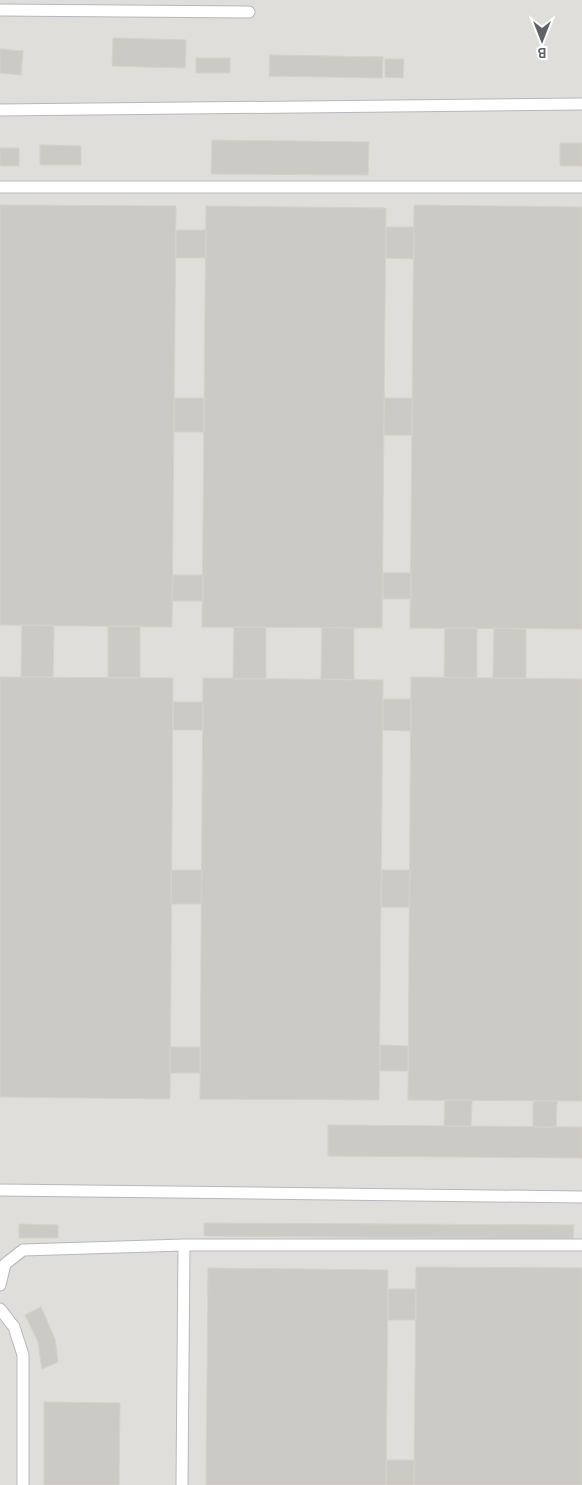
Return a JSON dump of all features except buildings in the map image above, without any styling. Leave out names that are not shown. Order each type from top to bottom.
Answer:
[{"type":"lane","points":[[0,10],[249,12]]},
{"type":"lane","points":[[0,110],[582,104]]},
{"type":"lane","points":[[0,187],[582,187]]},
{"type":"lane","points":[[0,1190],[582,1198]]},
{"type":"lane","points":[[0,1284],[5,1264],[23,1250],[184,1245],[582,1245]]},
{"type":"lane","points":[[182,1485],[184,1245]]},
{"type":"lane","points":[[0,1309],[14,1327],[24,1355],[22,1485]]},
{"type":"shaded area","points":[[0,0],[582,0],[582,1485],[0,1485]]}]
